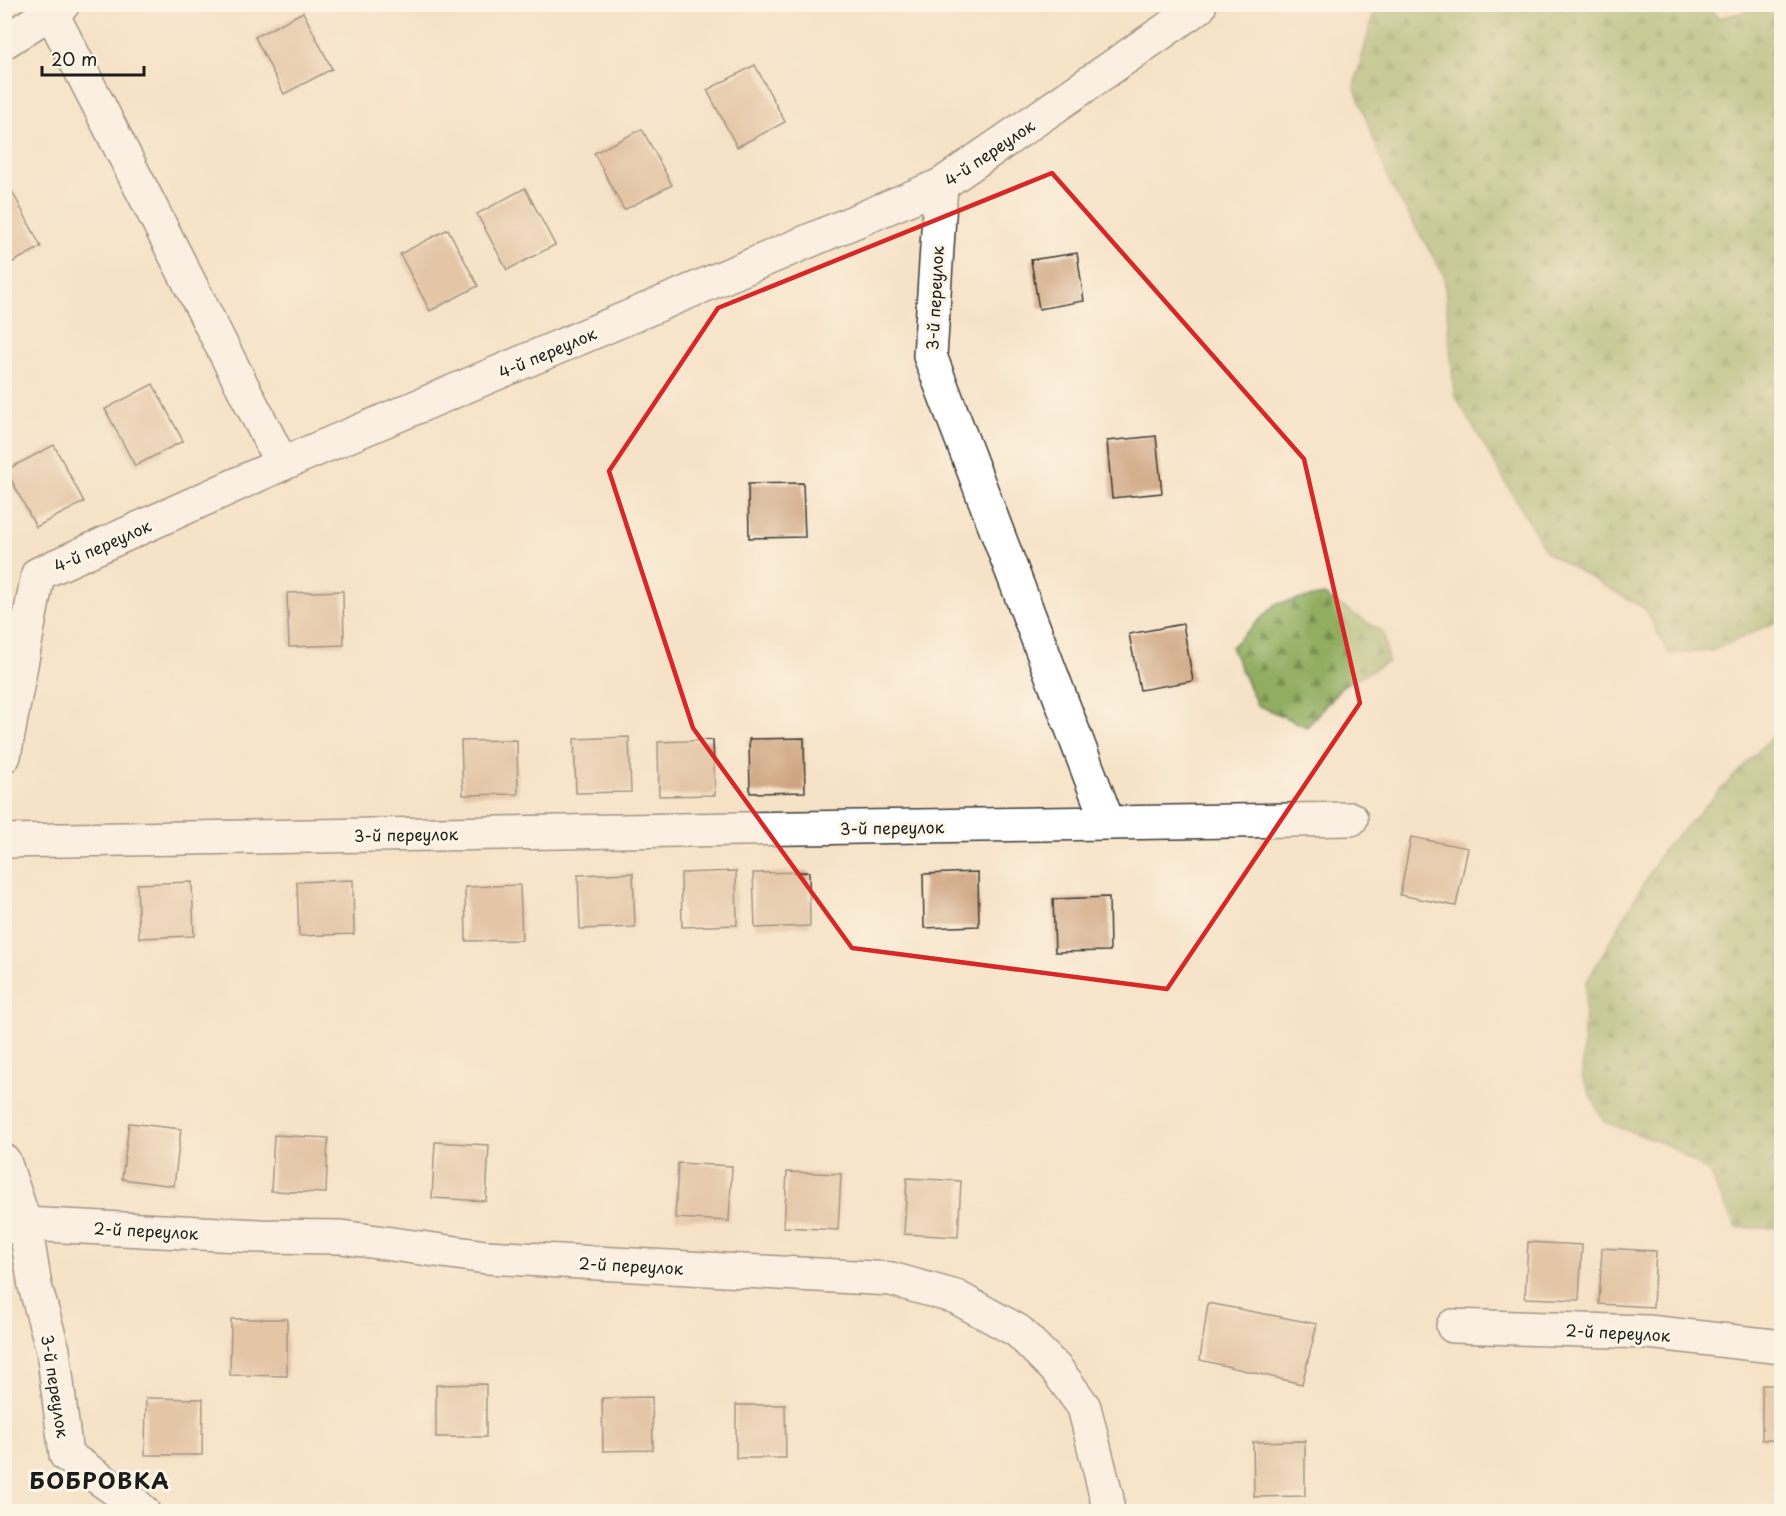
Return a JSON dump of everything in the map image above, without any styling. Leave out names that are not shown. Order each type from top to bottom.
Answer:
[{"type":"street","points":[[4,42],[54,7],[282,464]]},
{"type":"street","name":"4-й переулок","points":[[4,756],[38,574],[282,464],[941,185],[1199,7]]},
{"type":"street","name":"3-й переулок","points":[[4,841],[1108,823],[930,356],[941,185]]},
{"type":"street","points":[[1108,823],[1351,819]]},
{"type":"street","points":[[4,1161],[15,1226]]},
{"type":"street","name":"3-й переулок","points":[[15,1226],[53,1350],[66,1455],[133,1502],[143,1512]]},
{"type":"street","name":"2-й переулок","points":[[15,1226],[341,1237],[486,1257],[891,1279],[956,1297],[1018,1331],[1057,1370],[1084,1407],[1107,1499],[1107,1512]]},
{"type":"street","name":"2-й переулок","points":[[1453,1326],[1648,1332],[1782,1347]]},
{"type":"highlighted area","points":[[1052,173],[1304,459],[1360,703],[1167,989],[852,948],[693,728],[609,471],[718,308]]},
{"type":"green space","points":[[1705,4],[1719,18],[1772,5],[1781,5],[1781,583],[1779,583],[1776,622],[1712,651],[1669,654],[1645,609],[1547,553],[1454,394],[1444,275],[1389,182],[1354,86],[1376,5]]},
{"type":"green space","points":[[1324,595],[1384,633],[1388,662],[1342,686],[1307,727],[1257,705],[1231,647],[1276,604]]},
{"type":"green space","points":[[1781,727],[1781,1228],[1736,1228],[1709,1173],[1670,1146],[1604,1122],[1582,1077],[1586,983],[1663,850]]},
{"type":"building","points":[[303,12],[332,69],[284,94],[255,37]]},
{"type":"building","points":[[755,65],[785,122],[737,147],[707,90]]},
{"type":"building","points":[[642,129],[672,185],[624,210],[594,153]]},
{"type":"building","points":[[525,188],[555,245],[507,270],[477,214]]},
{"type":"building","points":[[12,191],[41,247],[4,267],[4,195]]},
{"type":"building","points":[[448,229],[478,286],[430,311],[400,254]]},
{"type":"building","points":[[1077,253],[1084,301],[1039,309],[1031,260]]},
{"type":"building","points":[[153,384],[183,441],[135,466],[105,409]]},
{"type":"building","points":[[1156,436],[1162,493],[1112,498],[1107,441]]},
{"type":"building","points":[[54,445],[84,502],[36,527],[6,470]]},
{"type":"building","points":[[803,483],[805,537],[749,538],[748,484]]},
{"type":"building","points":[[343,591],[344,645],[289,647],[287,593]]},
{"type":"building","points":[[1183,624],[1193,681],[1140,690],[1129,634]]},
{"type":"building","points":[[629,737],[631,792],[576,793],[574,739]]},
{"type":"building","points":[[804,738],[805,792],[750,793],[749,739]]},
{"type":"building","points":[[517,740],[518,794],[463,795],[461,741]]},
{"type":"building","points":[[713,740],[715,795],[659,796],[658,742]]},
{"type":"building","points":[[1411,837],[1468,848],[1456,906],[1400,895]]},
{"type":"building","points":[[736,871],[737,925],[682,927],[681,873]]},
{"type":"building","points":[[809,872],[810,926],[755,928],[753,873]]},
{"type":"building","points":[[978,872],[979,926],[924,928],[923,874]]},
{"type":"building","points":[[633,873],[635,927],[580,929],[578,875]]},
{"type":"building","points":[[353,880],[354,934],[299,936],[297,882]]},
{"type":"building","points":[[192,882],[194,936],[139,938],[137,884]]},
{"type":"building","points":[[520,885],[522,940],[466,941],[465,887]]},
{"type":"building","points":[[1109,897],[1110,951],[1055,952],[1053,899]]},
{"type":"building","points":[[129,1123],[181,1129],[174,1186],[122,1179]]},
{"type":"building","points":[[274,1135],[328,1138],[326,1193],[271,1191]]},
{"type":"building","points":[[435,1142],[489,1145],[486,1201],[432,1198]]},
{"type":"building","points":[[678,1163],[732,1166],[729,1221],[675,1218]]},
{"type":"building","points":[[787,1172],[841,1174],[838,1230],[784,1227]]},
{"type":"building","points":[[907,1178],[961,1181],[958,1237],[904,1234]]},
{"type":"building","points":[[1528,1242],[1582,1245],[1579,1300],[1525,1298]]},
{"type":"building","points":[[1602,1248],[1656,1251],[1653,1307],[1599,1304]]},
{"type":"building","points":[[1208,1303],[1317,1324],[1302,1384],[1200,1360]]},
{"type":"building","points":[[231,1319],[287,1319],[287,1376],[230,1375]]},
{"type":"building","points":[[486,1384],[486,1437],[436,1437],[436,1385]]},
{"type":"building","points":[[1762,1385],[1782,1385],[1782,1440],[1762,1440]]},
{"type":"building","points":[[652,1397],[653,1450],[603,1451],[602,1398]]},
{"type":"building","points":[[146,1398],[203,1399],[202,1455],[145,1455]]},
{"type":"building","points":[[736,1405],[785,1405],[786,1458],[736,1458]]},
{"type":"building","points":[[1305,1441],[1305,1496],[1254,1497],[1253,1442]]},
{"type":"district","name":"БОБРОВКА","points":[[100,1479]]}]
